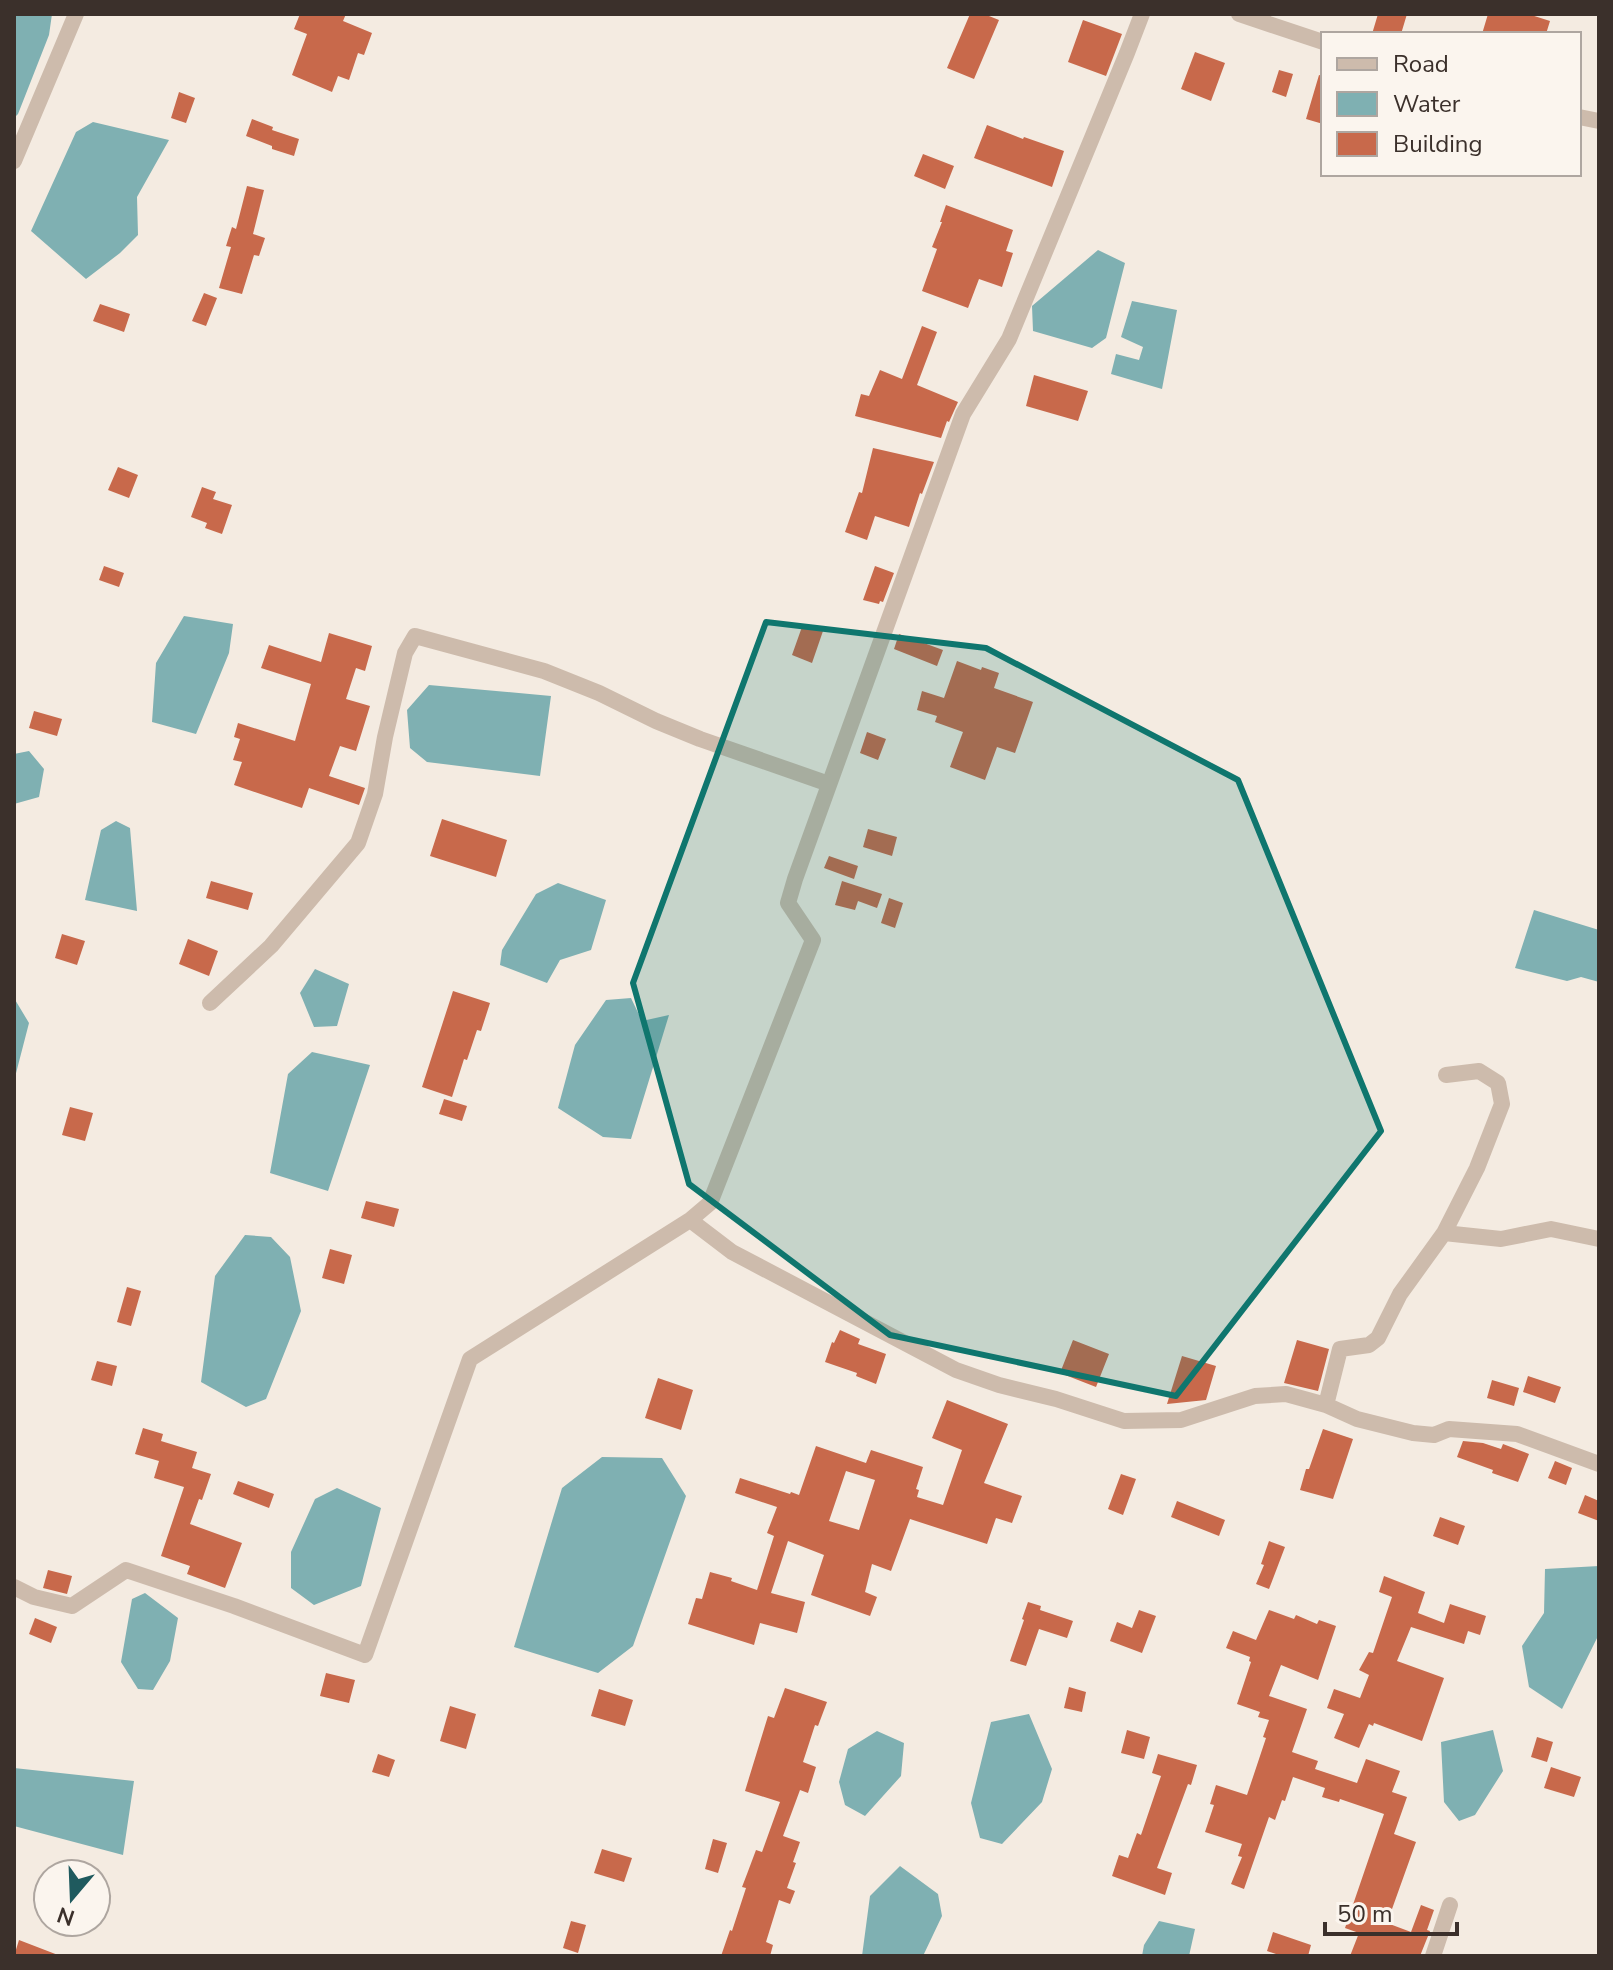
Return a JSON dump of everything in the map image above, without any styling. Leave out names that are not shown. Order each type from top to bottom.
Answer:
[{"type":"street","points":[[14,161],[76,14]]},
{"type":"street","points":[[14,1587],[34,1597],[72,1606],[126,1570],[365,1655],[470,1359],[690,1220],[710,1203],[813,940],[788,903],[963,414],[1009,339],[1142,14]]},
{"type":"street","points":[[1239,14],[1284,22],[1321,41]]},
{"type":"street","points":[[210,1003],[271,946],[358,843],[375,794],[405,653],[415,636],[544,671],[700,739],[829,784]]},
{"type":"street","points":[[1326,1405],[1340,1349],[1369,1345],[1378,1338],[1400,1294],[1444,1233],[1477,1168],[1502,1104],[1498,1083],[1479,1071],[1446,1075]]},
{"type":"street","points":[[690,1220],[732,1252],[956,1370],[1124,1421],[1181,1420],[1255,1396],[1286,1394],[1326,1405],[1357,1419],[1413,1433],[1434,1435],[1449,1429],[1517,1434],[1599,1464]]},
{"type":"street","points":[[1444,1233],[1501,1239],[1551,1229],[1599,1239]]},
{"type":"street","points":[[1433,1956],[1450,1905]]},
{"type":"highlighted area","points":[[766,622],[986,648],[1238,780],[1381,1131],[1176,1396],[890,1335],[689,1184],[633,983]]},
{"type":"water","points":[[14,14],[52,14],[49,35],[14,118]]},
{"type":"water","points":[[93,122],[169,140],[137,197],[138,235],[86,279],[31,231],[76,132]]},
{"type":"water","points":[[1098,250],[1125,263],[1106,338],[1092,348],[1033,331],[1032,306]]},
{"type":"water","points":[[1132,301],[1177,310],[1162,389],[1111,374],[1116,354],[1139,360],[1143,347],[1121,337]]},
{"type":"water","points":[[184,616],[233,624],[229,653],[196,734],[152,722],[156,663]]},
{"type":"water","points":[[429,685],[551,696],[540,776],[427,762],[410,748],[407,710]]},
{"type":"water","points":[[29,751],[44,769],[39,797],[14,804],[14,754]]},
{"type":"water","points":[[116,821],[130,828],[137,911],[85,900],[101,830]]},
{"type":"water","points":[[558,883],[606,900],[591,950],[560,960],[547,983],[500,965],[502,950],[536,894]]},
{"type":"water","points":[[1534,910],[1599,930],[1599,982],[1581,977],[1567,981],[1515,968]]},
{"type":"water","points":[[315,969],[349,984],[337,1026],[314,1027],[300,993]]},
{"type":"water","points":[[14,998],[29,1023],[14,1081]]},
{"type":"water","points":[[631,998],[642,1021],[669,1015],[631,1139],[603,1137],[558,1108],[575,1045],[606,1000]]},
{"type":"water","points":[[312,1052],[370,1065],[328,1191],[270,1173],[288,1074]]},
{"type":"water","points":[[245,1235],[271,1237],[290,1257],[301,1311],[266,1399],[246,1407],[201,1382],[215,1276]]},
{"type":"water","points":[[602,1457],[662,1458],[686,1496],[633,1646],[598,1673],[514,1647],[562,1488]]},
{"type":"water","points":[[337,1488],[381,1508],[361,1586],[314,1605],[291,1588],[291,1552],[315,1499]]},
{"type":"water","points":[[1599,1566],[1599,1634],[1562,1709],[1529,1687],[1522,1646],[1544,1613],[1545,1569]]},
{"type":"water","points":[[145,1593],[178,1618],[170,1661],[153,1690],[138,1689],[121,1662],[132,1599]]},
{"type":"water","points":[[1029,1714],[1052,1769],[1042,1802],[1002,1844],[980,1838],[971,1803],[991,1722]]},
{"type":"water","points":[[1493,1730],[1503,1771],[1475,1815],[1459,1821],[1444,1802],[1441,1742]]},
{"type":"water","points":[[877,1731],[904,1743],[901,1776],[865,1816],[845,1805],[839,1782],[848,1749]]},
{"type":"water","points":[[14,1768],[134,1781],[123,1855],[14,1826]]},
{"type":"water","points":[[900,1866],[938,1894],[942,1916],[923,1956],[862,1956],[870,1896]]},
{"type":"water","points":[[1159,1921],[1195,1929],[1189,1956],[1142,1956],[1144,1945]]},
{"type":"building","points":[[300,14],[346,14],[343,21],[372,33],[364,55],[358,53],[349,80],[338,76],[332,92],[292,75],[307,34],[294,29]]},
{"type":"building","points":[[970,14],[984,14],[999,20],[974,79],[947,68]]},
{"type":"building","points":[[1378,14],[1407,14],[1402,32],[1373,32]]},
{"type":"building","points":[[1488,14],[1528,14],[1550,21],[1547,32],[1483,32]]},
{"type":"building","points":[[1083,20],[1122,34],[1106,76],[1068,62]]},
{"type":"building","points":[[1195,52],[1225,63],[1211,101],[1181,89]]},
{"type":"building","points":[[1279,70],[1293,74],[1286,97],[1272,92]]},
{"type":"building","points":[[1319,75],[1321,76],[1321,123],[1306,119]]},
{"type":"building","points":[[179,92],[195,98],[186,123],[171,118]]},
{"type":"building","points":[[252,119],[299,139],[294,156],[246,136]]},
{"type":"building","points":[[987,125],[1064,151],[1052,187],[974,158]]},
{"type":"building","points":[[923,154],[954,166],[945,189],[914,176]]},
{"type":"building","points":[[247,186],[264,190],[253,234],[265,238],[259,256],[254,255],[242,294],[219,288],[231,247],[226,246],[232,227],[236,229]]},
{"type":"building","points":[[946,205],[1013,230],[1006,251],[1013,253],[1002,287],[979,279],[968,308],[922,291],[937,249],[932,247]]},
{"type":"building","points":[[204,293],[217,298],[206,326],[192,321]]},
{"type":"building","points":[[100,304],[130,314],[124,332],[93,321]]},
{"type":"building","points":[[922,326],[937,332],[917,385],[958,402],[941,438],[855,416],[861,394],[869,396],[880,370],[902,379]]},
{"type":"building","points":[[1034,375],[1088,391],[1078,421],[1026,406]]},
{"type":"building","points":[[873,448],[934,462],[909,527],[875,516],[867,540],[845,532],[859,492],[862,493]]},
{"type":"building","points":[[118,467],[138,475],[129,498],[108,490]]},
{"type":"building","points":[[202,487],[216,492],[213,499],[232,505],[222,534],[205,528],[207,523],[191,517]]},
{"type":"building","points":[[104,566],[124,573],[119,587],[99,580]]},
{"type":"building","points":[[875,566],[894,573],[883,602],[879,604],[863,600]]},
{"type":"building","points":[[803,624],[823,631],[812,663],[792,655]]},
{"type":"building","points":[[329,633],[372,646],[365,671],[356,668],[346,699],[370,706],[356,751],[340,746],[329,776],[365,788],[359,805],[309,788],[302,808],[234,785],[242,762],[233,760],[240,739],[234,737],[238,723],[295,741],[311,684],[261,668],[269,645],[321,662]]},
{"type":"building","points":[[899,634],[943,650],[937,666],[894,649]]},
{"type":"building","points":[[957,661],[999,673],[994,688],[1033,702],[1015,753],[997,747],[985,780],[950,767],[963,732],[935,722],[937,716],[917,710],[922,691],[944,698]]},
{"type":"building","points":[[34,711],[62,719],[57,736],[29,728]]},
{"type":"building","points":[[867,732],[886,739],[878,760],[860,753]]},
{"type":"building","points":[[442,819],[507,840],[496,877],[430,856]]},
{"type":"building","points":[[868,829],[897,837],[892,856],[863,847]]},
{"type":"building","points":[[829,856],[858,866],[854,879],[824,868]]},
{"type":"building","points":[[211,881],[253,893],[248,910],[206,898]]},
{"type":"building","points":[[842,881],[882,894],[877,908],[858,901],[855,910],[835,905]]},
{"type":"building","points":[[889,898],[903,903],[895,928],[881,923]]},
{"type":"building","points":[[62,934],[85,941],[77,965],[55,958]]},
{"type":"building","points":[[188,939],[218,951],[209,976],[179,964]]},
{"type":"building","points":[[453,991],[490,1003],[481,1031],[477,1030],[467,1060],[464,1059],[452,1097],[422,1087]]},
{"type":"building","points":[[444,1099],[467,1106],[462,1121],[439,1114]]},
{"type":"building","points":[[70,1107],[93,1113],[85,1141],[62,1135]]},
{"type":"building","points":[[366,1201],[399,1209],[394,1227],[361,1218]]},
{"type":"building","points":[[330,1249],[352,1255],[344,1284],[322,1278]]},
{"type":"building","points":[[127,1287],[141,1291],[131,1326],[117,1322]]},
{"type":"building","points":[[840,1330],[860,1339],[858,1344],[886,1354],[876,1384],[856,1376],[857,1373],[825,1362]]},
{"type":"building","points":[[1073,1340],[1109,1354],[1096,1387],[1060,1373]]},
{"type":"building","points":[[1297,1340],[1329,1349],[1318,1391],[1284,1383]]},
{"type":"building","points":[[1182,1356],[1216,1366],[1206,1400],[1167,1404]]},
{"type":"building","points":[[97,1361],[117,1366],[112,1386],[91,1380]]},
{"type":"building","points":[[1528,1376],[1561,1387],[1555,1403],[1523,1392]]},
{"type":"building","points":[[658,1378],[693,1390],[681,1430],[645,1418]]},
{"type":"building","points":[[1492,1380],[1519,1388],[1514,1406],[1487,1398]]},
{"type":"building","points":[[947,1400],[1008,1424],[984,1483],[1022,1496],[1012,1523],[996,1518],[987,1544],[910,1519],[891,1571],[872,1564],[865,1592],[877,1597],[870,1616],[811,1595],[824,1555],[788,1541],[771,1593],[805,1602],[797,1633],[760,1623],[754,1645],[688,1624],[696,1598],[702,1599],[710,1572],[757,1590],[774,1536],[767,1533],[777,1507],[735,1493],[740,1478],[799,1495],[816,1446],[866,1463],[871,1450],[923,1467],[916,1489],[919,1490],[917,1497],[943,1505],[962,1450],[932,1438]],"holes":[[[846,1471],[875,1480],[859,1530],[829,1521]]]},
{"type":"building","points":[[143,1428],[163,1434],[161,1441],[197,1452],[192,1468],[211,1474],[190,1524],[242,1543],[225,1588],[187,1574],[190,1566],[161,1556],[184,1487],[154,1478],[159,1461],[135,1454]]},
{"type":"building","points":[[1323,1429],[1353,1439],[1333,1499],[1300,1490]]},
{"type":"building","points":[[1463,1441],[1501,1449],[1503,1444],[1529,1454],[1518,1482],[1457,1457]]},
{"type":"building","points":[[1555,1461],[1572,1468],[1566,1485],[1548,1478]]},
{"type":"building","points":[[1121,1474],[1136,1479],[1123,1515],[1108,1509]]},
{"type":"building","points":[[238,1481],[274,1494],[269,1508],[233,1494]]},
{"type":"building","points":[[1585,1495],[1599,1501],[1599,1521],[1578,1513]]},
{"type":"building","points":[[1177,1501],[1225,1520],[1219,1536],[1171,1517]]},
{"type":"building","points":[[1440,1517],[1465,1526],[1458,1545],[1433,1536]]},
{"type":"building","points":[[1269,1541],[1285,1547],[1269,1589],[1256,1584]]},
{"type":"building","points":[[48,1570],[72,1576],[67,1594],[43,1588]]},
{"type":"building","points":[[1384,1576],[1425,1592],[1418,1613],[1444,1623],[1450,1604],[1486,1616],[1480,1635],[1468,1631],[1464,1644],[1411,1627],[1397,1661],[1444,1678],[1422,1741],[1374,1723],[1373,1726],[1369,1724],[1359,1748],[1334,1738],[1344,1714],[1327,1708],[1334,1689],[1360,1698],[1369,1675],[1359,1670],[1369,1652],[1373,1653],[1392,1597],[1379,1592]]},
{"type":"building","points":[[1028,1602],[1041,1606],[1040,1610],[1073,1621],[1067,1638],[1039,1629],[1026,1666],[1010,1661]]},
{"type":"building","points":[[1139,1610],[1156,1616],[1142,1653],[1110,1641],[1117,1622],[1132,1628]]},
{"type":"building","points":[[1269,1610],[1294,1619],[1296,1615],[1317,1624],[1319,1620],[1336,1626],[1318,1680],[1281,1665],[1269,1696],[1307,1709],[1292,1752],[1318,1761],[1315,1769],[1357,1783],[1366,1759],[1400,1771],[1392,1792],[1407,1797],[1394,1834],[1416,1842],[1387,1923],[1411,1932],[1421,1905],[1434,1910],[1420,1956],[1350,1956],[1359,1933],[1345,1928],[1384,1814],[1340,1799],[1339,1802],[1322,1797],[1325,1788],[1293,1777],[1275,1820],[1269,1817],[1244,1889],[1231,1884],[1242,1857],[1238,1856],[1242,1844],[1205,1832],[1214,1805],[1210,1804],[1216,1785],[1247,1795],[1266,1738],[1263,1737],[1269,1720],[1258,1717],[1260,1712],[1237,1704],[1250,1657],[1226,1648],[1233,1631],[1256,1640]]},
{"type":"building","points":[[35,1618],[57,1627],[51,1643],[29,1634]]},
{"type":"building","points":[[326,1673],[355,1680],[349,1703],[320,1696]]},
{"type":"building","points":[[1069,1687],[1086,1692],[1082,1712],[1064,1708]]},
{"type":"building","points":[[785,1688],[827,1702],[818,1726],[815,1725],[803,1762],[816,1767],[808,1793],[800,1790],[783,1836],[800,1842],[787,1888],[795,1891],[790,1904],[779,1900],[766,1942],[773,1945],[770,1956],[721,1956],[732,1931],[746,1888],[742,1887],[756,1850],[762,1852],[780,1802],[745,1791],[768,1716],[774,1718]]},
{"type":"building","points":[[599,1689],[633,1700],[625,1726],[591,1716]]},
{"type":"building","points":[[450,1706],[476,1714],[466,1749],[440,1741]]},
{"type":"building","points":[[1127,1730],[1150,1737],[1144,1759],[1121,1753]]},
{"type":"building","points":[[1537,1737],[1553,1742],[1547,1762],[1531,1757]]},
{"type":"building","points":[[378,1754],[395,1760],[389,1777],[372,1772]]},
{"type":"building","points":[[1158,1754],[1197,1765],[1157,1868],[1172,1873],[1165,1895],[1112,1876],[1119,1855],[1128,1858],[1137,1833],[1141,1835],[1161,1776],[1152,1773]]},
{"type":"building","points":[[1551,1767],[1581,1777],[1574,1797],[1544,1788]]},
{"type":"building","points":[[713,1839],[727,1843],[718,1873],[705,1869]]},
{"type":"building","points":[[602,1849],[632,1858],[624,1882],[594,1873]]},
{"type":"building","points":[[571,1921],[586,1925],[578,1953],[563,1948]]},
{"type":"building","points":[[1273,1932],[1311,1945],[1308,1956],[1282,1956],[1267,1951]]},
{"type":"building","points":[[19,1940],[58,1955],[58,1956],[14,1956]]}]
